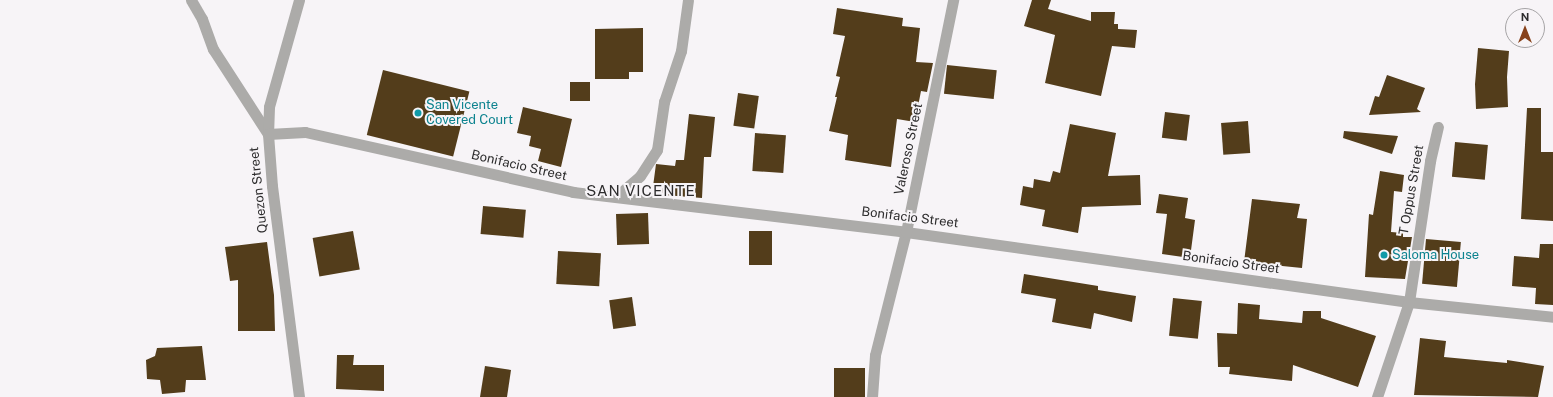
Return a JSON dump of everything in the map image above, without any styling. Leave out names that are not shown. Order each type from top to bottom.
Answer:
[{"type":"street","name":"Quezon Street","points":[[191,0],[202,19],[213,49],[268,134],[272,186],[299,397]]},
{"type":"street","points":[[268,134],[269,107],[298,0]]},
{"type":"street","points":[[617,196],[640,176],[657,150],[664,102],[681,51],[688,0]]},
{"type":"street","name":"Valeroso Street","points":[[872,397],[875,355],[906,232],[954,0]]},
{"type":"street","name":"T Oppus Street","points":[[1377,397],[1409,302],[1430,161],[1438,127]]},
{"type":"street","name":"Bonifacio Street","points":[[268,134],[305,132],[573,192],[617,196],[906,232],[1409,302],[1553,317]]},
{"type":"building","points":[[1032,0],[1051,0],[1048,9],[1091,21],[1091,12],[1115,12],[1114,24],[1118,24],[1118,29],[1137,30],[1135,48],[1112,46],[1101,96],[1045,83],[1055,35],[1024,26]]},
{"type":"building","points":[[837,8],[903,18],[902,26],[920,28],[916,62],[933,63],[927,92],[921,91],[915,122],[897,119],[891,167],[845,160],[848,135],[829,131],[837,97],[835,97],[840,77],[836,76],[845,36],[833,34]]},
{"type":"building","points":[[643,28],[643,72],[629,72],[629,79],[595,79],[595,29]]},
{"type":"building","points":[[1478,48],[1509,51],[1507,77],[1508,107],[1476,109],[1475,84]]},
{"type":"building","points":[[947,65],[997,70],[994,99],[944,94]]},
{"type":"building","name":"San Vicente Covered Court","points":[[383,70],[469,92],[453,157],[367,135]]},
{"type":"building","points":[[1387,75],[1425,88],[1417,109],[1421,112],[1369,115],[1375,96],[1379,97]]},
{"type":"building","points":[[570,82],[590,82],[590,101],[570,101]]},
{"type":"building","points":[[738,93],[759,96],[754,129],[733,126]]},
{"type":"building","points":[[523,107],[572,119],[561,167],[538,161],[541,149],[529,146],[531,136],[517,133]]},
{"type":"building","points":[[1527,108],[1541,108],[1541,152],[1553,152],[1553,221],[1521,219]]},
{"type":"building","points":[[1165,112],[1190,115],[1187,141],[1162,138]]},
{"type":"building","points":[[689,114],[715,117],[711,157],[704,157],[702,198],[652,194],[656,164],[675,166],[676,160],[684,160]]},
{"type":"building","points":[[1248,121],[1250,153],[1223,155],[1221,123]]},
{"type":"building","points":[[1070,124],[1116,133],[1108,176],[1140,175],[1141,205],[1082,207],[1078,233],[1042,226],[1045,210],[1020,205],[1023,186],[1033,188],[1034,179],[1050,182],[1053,171],[1060,173]]},
{"type":"building","points":[[1344,131],[1398,136],[1392,154],[1343,138]]},
{"type":"building","points":[[755,133],[786,135],[783,173],[752,171]]},
{"type":"building","points":[[1455,142],[1488,145],[1485,180],[1452,177]]},
{"type":"building","points":[[1380,171],[1404,175],[1402,192],[1394,191],[1391,232],[1403,233],[1403,237],[1412,237],[1405,279],[1365,277],[1369,214],[1373,215]]},
{"type":"building","points":[[1159,194],[1188,198],[1185,218],[1195,220],[1190,258],[1162,254],[1167,214],[1156,213]]},
{"type":"building","points":[[1252,199],[1300,204],[1297,218],[1307,219],[1302,268],[1244,262]]},
{"type":"building","points":[[483,206],[526,210],[523,238],[481,234]]},
{"type":"building","points":[[648,213],[649,244],[617,245],[616,214]]},
{"type":"building","points":[[353,231],[360,269],[319,277],[313,238]]},
{"type":"building","points":[[749,231],[772,231],[772,265],[749,265]]},
{"type":"building","points":[[1426,239],[1461,242],[1457,287],[1422,284]]},
{"type":"building","points":[[267,242],[274,295],[275,331],[238,331],[238,280],[230,281],[225,247]]},
{"type":"building","points":[[1540,244],[1553,244],[1553,305],[1535,304],[1536,288],[1512,286],[1514,256],[1539,258]]},
{"type":"building","points":[[558,251],[601,253],[599,286],[556,284]]},
{"type":"building","points":[[1024,274],[1098,286],[1098,290],[1136,296],[1132,322],[1094,313],[1091,329],[1052,322],[1056,299],[1021,293]]},
{"type":"building","points":[[632,297],[636,326],[613,329],[609,300]]},
{"type":"building","points":[[1173,298],[1202,301],[1198,339],[1169,336]]},
{"type":"building","points":[[1238,303],[1260,305],[1259,319],[1302,323],[1303,311],[1321,311],[1321,318],[1376,336],[1358,387],[1293,365],[1292,381],[1229,374],[1230,367],[1218,367],[1217,333],[1237,334]]},
{"type":"building","points":[[1420,338],[1446,341],[1444,357],[1507,363],[1507,360],[1544,366],[1538,397],[1414,395]]},
{"type":"building","points":[[202,346],[206,380],[186,380],[185,392],[162,394],[160,380],[147,379],[146,360],[155,356],[157,348]]},
{"type":"building","points":[[337,355],[354,355],[353,365],[384,365],[384,391],[336,389]]},
{"type":"building","points":[[485,366],[511,370],[507,397],[480,397]]},
{"type":"building","points":[[834,368],[865,368],[865,397],[834,397]]},
{"type":"place","name":"San Vicente Covered Court","points":[[418,113]]},
{"type":"place","name":"Saloma House","points":[[1384,255]]},
{"type":"district","name":"SAN VICENTE","points":[[641,191]]}]
